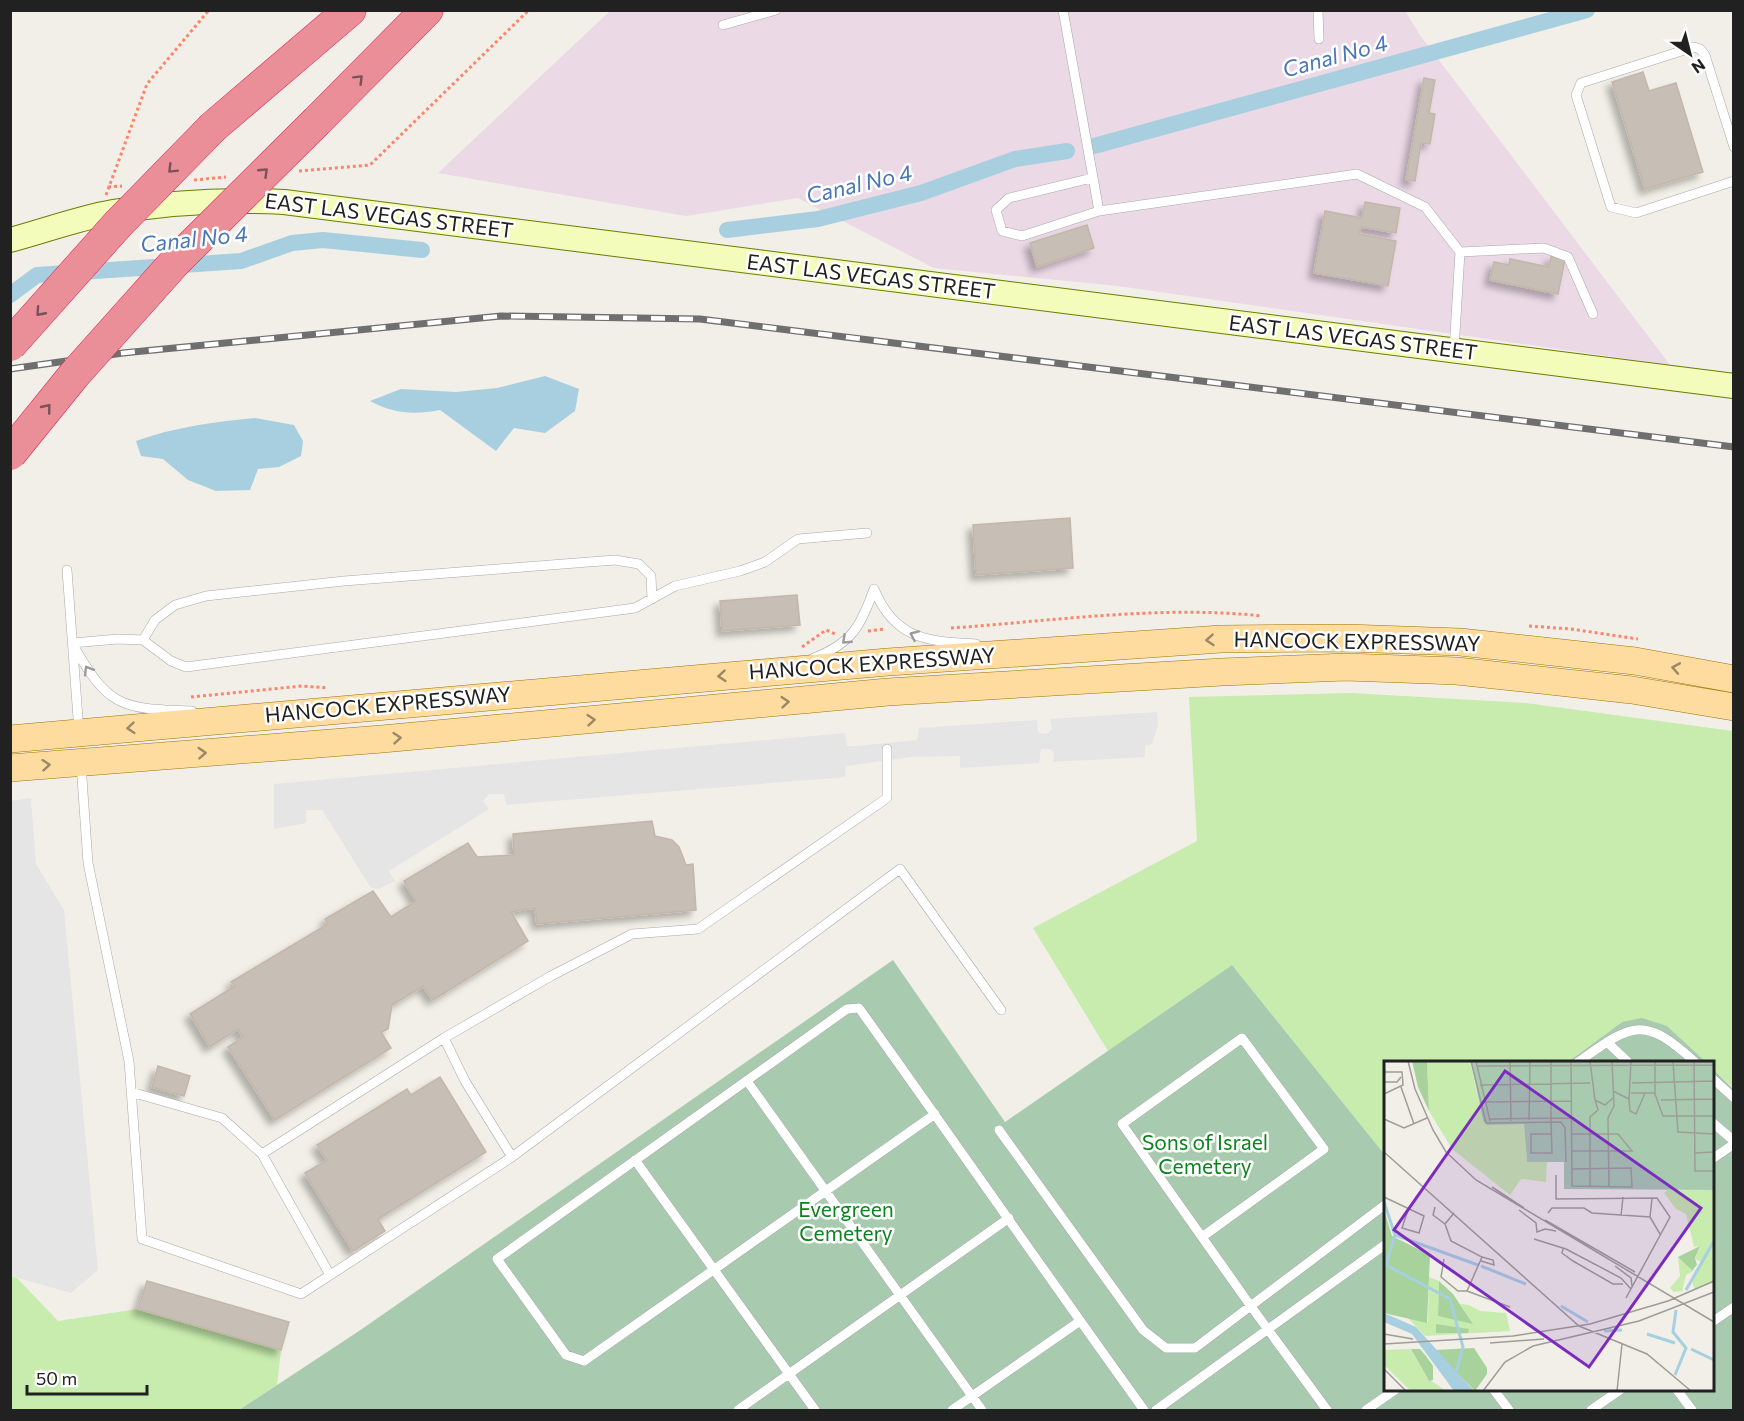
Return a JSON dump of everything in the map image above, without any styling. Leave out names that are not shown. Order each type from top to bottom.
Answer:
[{"type":"highway","points":[[10,345],[118,224],[324,10]]},
{"type":"highway","points":[[213,127],[350,10]]},
{"type":"highway","points":[[10,454],[74,375],[175,262],[427,10]]},
{"type":"main road","name":"HANCOCK EXPRESSWAY","points":[[10,768],[80,747],[299,712],[766,673],[1221,639],[1347,638],[1460,642],[1635,661],[1734,680]]},
{"type":"main road","name":"HANCOCK EXPRESSWAY","points":[[10,739],[80,747],[382,740],[888,692],[1074,679],[1324,668],[1457,671],[1632,690],[1734,707]]},
{"type":"street","name":"EAST LAS VEGAS STREET","points":[[10,240],[99,216],[191,201],[232,199],[284,202],[1734,386]]},
{"type":"lane","points":[[723,25],[776,10]]},
{"type":"lane","points":[[1063,10],[1099,212]]},
{"type":"lane","points":[[1318,10],[1319,39]]},
{"type":"lane","points":[[1734,147],[1706,55],[1700,49],[1694,47],[1581,83],[1577,88],[1576,95],[1611,207],[1635,213],[1734,181]]},
{"type":"lane","points":[[1092,178],[1009,198],[996,210],[1002,231],[1022,236],[1099,212],[1357,174],[1425,207],[1460,252],[1454,350]]},
{"type":"lane","points":[[1460,252],[1544,248],[1568,257],[1593,314]]},
{"type":"lane","points":[[72,643],[118,639],[143,640],[171,662],[186,667],[635,608],[675,586],[740,571],[765,562],[798,539],[867,533]]},
{"type":"lane","points":[[143,640],[155,620],[176,605],[206,596],[527,565],[615,560],[639,564],[651,576],[652,598]]},
{"type":"lane","points":[[67,570],[88,863],[129,1061],[142,1239],[301,1294],[512,1157],[900,869],[1001,1010]]},
{"type":"lane","points":[[766,673],[808,661],[846,642],[861,623],[874,589],[892,620],[902,629],[923,639],[1076,649]]},
{"type":"lane","points":[[72,643],[95,682],[104,692],[124,705],[161,710],[299,712]]},
{"type":"lane","points":[[262,1155],[444,1038],[551,976],[632,934],[698,929],[887,798],[887,749]]},
{"type":"lane","points":[[934,1114],[584,1361],[566,1355],[497,1259],[847,1009],[859,1008],[1144,1410]]},
{"type":"lane","points":[[1579,1061],[1620,1033],[1639,1028],[1658,1033],[1674,1043],[1694,1061]]},
{"type":"lane","points":[[444,1038],[465,1081],[512,1157]]},
{"type":"lane","points":[[1202,1237],[1324,1149],[1242,1038],[1122,1124],[1250,1305],[1327,1410]]},
{"type":"lane","points":[[1607,1042],[1628,1061]]},
{"type":"lane","points":[[1714,1079],[1734,1098]]},
{"type":"lane","points":[[747,1081],[982,1410]]},
{"type":"lane","points":[[131,1092],[222,1118],[262,1155],[330,1275]]},
{"type":"lane","points":[[1714,1123],[1734,1143],[1714,1158]]},
{"type":"lane","points":[[999,1130],[1143,1330],[1166,1348],[1195,1348],[1384,1205]]},
{"type":"lane","points":[[635,1160],[815,1410]]},
{"type":"lane","points":[[738,1410],[1009,1218]]},
{"type":"lane","points":[[1156,1410],[1384,1245]]},
{"type":"lane","points":[[1714,1321],[1734,1307]]},
{"type":"lane","points":[[952,1410],[1080,1321]]},
{"type":"lane","points":[[1366,1410],[1392,1391]]},
{"type":"lane","points":[[1495,1391],[1509,1410]]},
{"type":"lane","points":[[1591,1410],[1617,1391]]},
{"type":"lane","points":[[1678,1391],[1692,1410]]},
{"type":"path","points":[[99,216],[147,84],[209,10]]},
{"type":"shaded area","points":[[610,11],[1405,11],[1420,35],[1670,365],[1118,286],[934,268],[798,198],[686,216],[438,173]]},
{"type":"shaded area","points":[[1157,712],[1158,725],[1152,744],[1145,746],[1145,757],[1053,762],[1054,753],[1051,749],[1041,749],[1039,763],[960,768],[960,756],[911,757],[846,766],[845,777],[506,805],[504,794],[489,794],[483,801],[489,809],[389,871],[395,881],[378,889],[371,888],[322,810],[306,810],[306,823],[274,829],[274,784],[845,733],[847,746],[857,746],[917,740],[919,728],[1037,720],[1038,732],[1042,734],[1052,729],[1050,719]]},
{"type":"shaded area","points":[[31,798],[36,864],[64,910],[98,1270],[71,1293],[11,1276],[10,801]]},
{"type":"green space","points":[[1351,693],[1526,703],[1733,731],[1733,1088],[1714,1070],[1714,1061],[1705,1061],[1667,1026],[1622,1022],[1569,1061],[1384,1061],[1384,1154],[1232,965],[1108,1051],[1033,928],[1197,841],[1189,697]]},
{"type":"green space","name":"Evergreen Cemetery","points":[[893,960],[1005,1122],[1232,965],[1384,1154],[1384,1391],[1714,1391],[1714,1070],[1733,1089],[1733,1410],[239,1410],[359,1331]]},
{"type":"green space","points":[[1642,1018],[1667,1026],[1705,1061],[1569,1061],[1622,1022]]},
{"type":"green space","points":[[10,1276],[17,1278],[58,1321],[138,1309],[281,1350],[277,1385],[239,1410],[11,1410]]},
{"type":"water","points":[[545,376],[579,389],[575,411],[545,433],[514,428],[496,451],[440,410],[421,413],[404,412],[388,409],[370,401],[401,389],[456,392],[497,388]]},
{"type":"water","points":[[255,418],[294,425],[303,441],[301,456],[279,467],[258,469],[250,490],[216,491],[188,480],[163,459],[141,456],[136,441],[210,423]]},
{"type":"building","points":[[1643,72],[1649,91],[1676,83],[1703,172],[1645,189],[1612,82]]},
{"type":"building","points":[[1424,78],[1435,80],[1429,113],[1435,114],[1430,144],[1421,143],[1415,181],[1406,180]]},
{"type":"building","points":[[1365,202],[1400,208],[1396,233],[1361,227],[1359,234],[1396,241],[1388,286],[1314,273],[1325,211],[1362,218]]},
{"type":"building","points":[[1087,225],[1094,248],[1037,267],[1030,243]]},
{"type":"building","points":[[1551,256],[1565,259],[1558,294],[1490,280],[1494,262],[1509,265],[1510,259],[1549,267]]},
{"type":"building","points":[[1070,518],[1073,568],[976,575],[973,525]]},
{"type":"building","points":[[797,595],[800,625],[722,631],[720,601]]},
{"type":"building","points":[[652,821],[655,836],[672,840],[679,847],[686,865],[693,864],[696,910],[537,924],[535,908],[511,912],[528,941],[433,1000],[423,986],[392,1005],[388,1029],[381,1032],[391,1048],[275,1120],[228,1047],[243,1037],[238,1029],[210,1047],[190,1014],[235,986],[231,982],[328,924],[325,919],[373,891],[391,917],[416,901],[404,881],[468,843],[477,857],[514,855],[513,834]]},
{"type":"building","points":[[158,1066],[190,1076],[184,1096],[152,1087]]},
{"type":"building","points":[[440,1077],[486,1152],[378,1219],[385,1231],[353,1251],[305,1173],[327,1160],[317,1145],[407,1089],[411,1095]]},
{"type":"building","points":[[147,1281],[289,1322],[281,1350],[138,1309]]},
{"type":"waterway","name":"Canal No 4","points":[[1094,146],[1587,10]]},
{"type":"waterway","name":"Canal No 4","points":[[727,230],[818,219],[921,193],[1015,159],[1067,151]]},
{"type":"waterway","name":"Canal No 4","points":[[10,295],[37,275],[241,261],[292,243],[323,240],[422,250]]},
{"type":"railway","points":[[10,369],[123,353],[501,316],[700,319],[1734,447]]},
{"type":"park label","name":"Sons of Israel Cemetery","points":[[1205,1155]]}]
